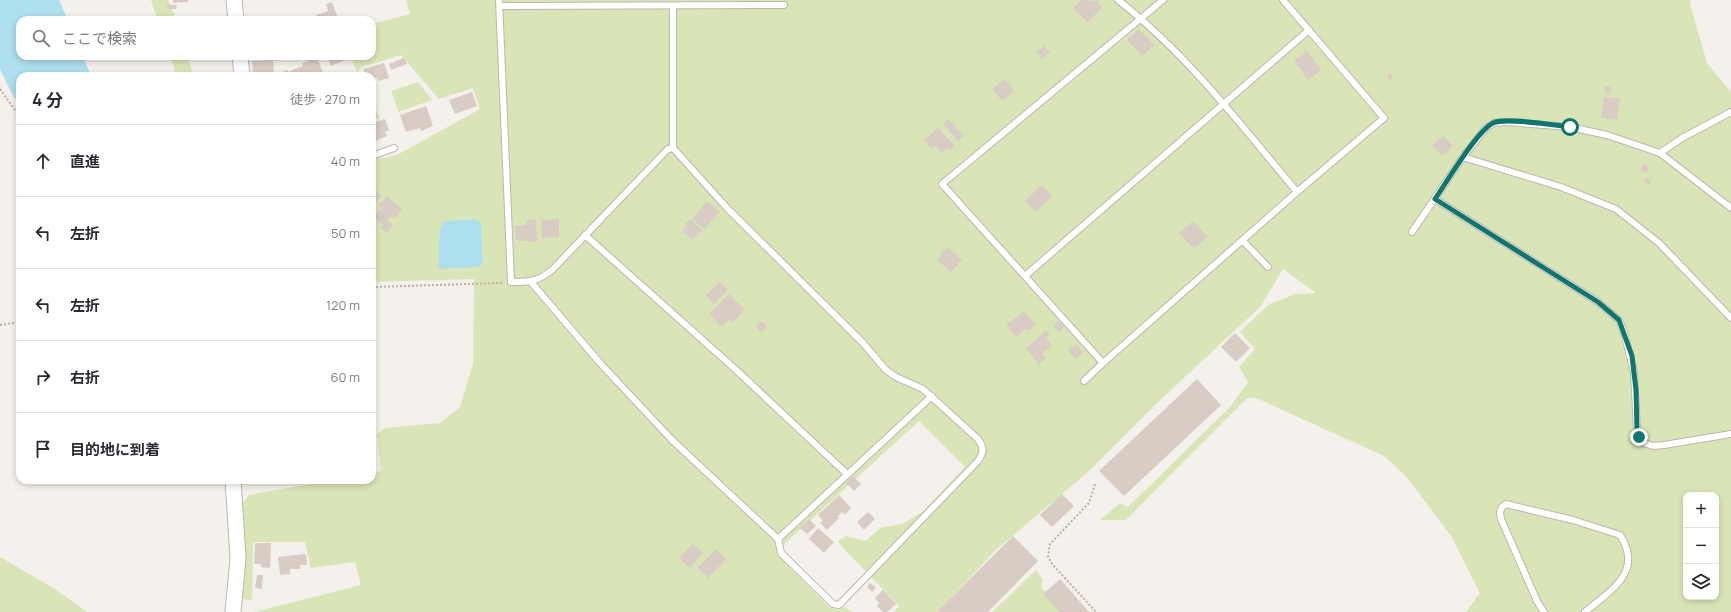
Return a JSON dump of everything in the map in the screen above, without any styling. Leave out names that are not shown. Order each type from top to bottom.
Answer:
[{"type":"street","points":[[234,0],[236,16]]},
{"type":"street","points":[[240,60],[242,72]]},
{"type":"street","points":[[233,484],[238,558],[233,612]]},
{"type":"lane","points":[[1118,0],[1156,32],[1222,104],[1297,192]]},
{"type":"lane","points":[[1103,363],[942,184],[1163,0]]},
{"type":"lane","points":[[1084,381],[1297,192],[1384,118],[1283,0]]},
{"type":"lane","points":[[673,148],[668,149],[552,270],[541,278],[531,282],[511,282],[499,3],[673,6],[784,5]]},
{"type":"lane","points":[[531,282],[600,363],[672,440],[778,539],[781,553],[833,604],[839,605],[978,461],[983,454],[983,448],[978,440],[932,396],[923,389],[896,377],[886,370],[863,343],[727,208],[673,148],[673,6]]},
{"type":"lane","points":[[1025,276],[1309,30]]},
{"type":"lane","points":[[1660,153],[1682,138],[1731,112]]},
{"type":"lane","points":[[1412,232],[1463,157],[1486,128],[1494,123],[1506,122],[1570,127],[1607,136],[1660,153],[1731,208]]},
{"type":"lane","points":[[376,155],[394,148]]},
{"type":"lane","points":[[1463,157],[1567,190],[1616,209],[1659,243],[1731,318]]},
{"type":"lane","points":[[1435,199],[1598,302],[1619,320],[1632,356],[1636,390],[1637,429],[1639,437],[1644,443],[1653,446],[1664,445],[1731,434]]},
{"type":"lane","points":[[585,235],[734,368],[847,474]]},
{"type":"lane","points":[[1243,241],[1268,267]]},
{"type":"lane","points":[[778,539],[932,396]]},
{"type":"lane","points":[[1544,612],[1537,601],[1501,519],[1500,512],[1502,507],[1506,504],[1573,520],[1620,535],[1628,550],[1627,569],[1615,587],[1585,612]]},
{"type":"path","points":[[0,89],[16,111]]},
{"type":"path","points":[[376,287],[511,282]]},
{"type":"path","points":[[0,325],[16,323]]},
{"type":"path","points":[[1095,484],[1089,503],[1050,544],[1048,556],[1052,564],[1096,612]]},
{"type":"green space","points":[[151,0],[168,0],[175,16],[157,16]]},
{"type":"green space","points":[[406,0],[1691,0],[1690,4],[1707,63],[1731,92],[1731,612],[1466,612],[1480,593],[1451,536],[1406,476],[1384,456],[1256,398],[1247,398],[1126,520],[1100,520],[1120,503],[1128,507],[1230,407],[1248,382],[1239,367],[1255,349],[1240,332],[1268,305],[1295,294],[1316,293],[1283,269],[1260,307],[1157,403],[1088,472],[996,550],[938,612],[894,612],[899,606],[838,541],[846,536],[866,541],[880,528],[902,524],[922,512],[965,467],[919,421],[783,545],[784,561],[829,607],[839,610],[845,607],[851,612],[254,612],[361,585],[355,562],[311,568],[305,542],[253,542],[252,600],[240,599],[240,506],[249,495],[311,484],[376,484],[376,472],[381,471],[377,434],[385,428],[440,423],[460,407],[473,364],[474,279],[376,282],[376,159],[397,155],[480,109],[473,88],[439,99],[401,55],[362,67],[357,72],[352,60],[376,60],[376,23],[410,14]],"holes":[[[474,219],[481,222],[483,264],[438,265],[439,236],[444,221]]]},
{"type":"green space","points":[[171,60],[188,60],[193,72],[176,72]]},
{"type":"green space","points":[[418,82],[432,100],[399,112],[391,91]]},
{"type":"green space","points":[[376,110],[380,118],[376,120]]},
{"type":"green space","points":[[0,557],[55,589],[87,612],[0,612]]},
{"type":"green space","points":[[1036,570],[1043,580],[1041,587],[1064,612],[992,612]]},
{"type":"water","points":[[0,0],[59,0],[66,16],[16,16],[16,60],[85,60],[89,72],[16,72],[16,99],[0,69]]},
{"type":"water","points":[[474,219],[481,222],[483,264],[478,267],[441,269],[438,265],[439,236],[444,221]]},
{"type":"building","points":[[173,0],[188,0],[188,2],[173,3]]},
{"type":"building","points":[[1081,0],[1099,1],[1098,4],[1102,7],[1088,22],[1073,9]]},
{"type":"building","points":[[332,2],[337,16],[316,16],[328,11],[326,4]]},
{"type":"building","points":[[167,5],[177,5],[176,9],[167,9]]},
{"type":"building","points":[[1139,29],[1154,45],[1142,56],[1127,40]]},
{"type":"building","points":[[1044,46],[1050,53],[1042,59],[1037,52]]},
{"type":"building","points":[[1307,51],[1321,70],[1308,80],[1294,61]]},
{"type":"building","points":[[404,58],[407,64],[391,70],[389,64]]},
{"type":"building","points":[[273,60],[274,72],[253,72],[252,61]]},
{"type":"building","points":[[310,60],[318,60],[323,72],[288,72],[303,66],[302,63]]},
{"type":"building","points":[[329,60],[346,60],[331,66]]},
{"type":"building","points":[[384,63],[389,78],[378,81],[376,72],[364,72],[363,69]]},
{"type":"building","points":[[1389,73],[1393,76],[1391,80],[1387,77]]},
{"type":"building","points":[[1005,79],[1014,91],[1002,101],[992,89]]},
{"type":"building","points":[[1605,86],[1611,87],[1611,93],[1605,92]]},
{"type":"building","points":[[472,92],[477,106],[455,114],[449,100]]},
{"type":"building","points":[[1604,97],[1620,99],[1617,120],[1601,118]]},
{"type":"building","points":[[426,106],[433,126],[421,131],[420,128],[406,132],[400,115]]},
{"type":"building","points":[[385,119],[389,130],[385,132],[387,136],[376,140],[376,122]]},
{"type":"building","points":[[948,119],[964,136],[958,141],[943,124]]},
{"type":"building","points":[[938,128],[955,146],[951,150],[948,148],[942,153],[935,146],[932,149],[924,140]]},
{"type":"building","points":[[1443,135],[1453,146],[1442,156],[1432,146]]},
{"type":"building","points":[[1644,164],[1649,166],[1646,173],[1641,170]]},
{"type":"building","points":[[1648,178],[1651,183],[1648,185],[1644,180]]},
{"type":"building","points":[[1042,185],[1052,196],[1036,212],[1025,201]]},
{"type":"building","points":[[376,190],[381,197],[376,201]]},
{"type":"building","points":[[386,196],[402,209],[395,218],[392,216],[388,221],[393,225],[387,233],[381,228],[383,225],[376,219],[376,214],[382,207],[379,206]]},
{"type":"building","points":[[707,201],[720,212],[704,229],[692,219]]},
{"type":"building","points":[[536,219],[537,242],[516,240],[515,226],[526,225],[526,220]]},
{"type":"building","points":[[559,219],[559,237],[542,238],[541,220]]},
{"type":"building","points":[[690,219],[702,230],[692,240],[682,231],[687,226],[685,224]]},
{"type":"building","points":[[1193,221],[1208,237],[1194,249],[1179,233]]},
{"type":"building","points":[[947,247],[962,260],[951,272],[937,260]]},
{"type":"building","points":[[720,282],[728,290],[714,304],[706,295]]},
{"type":"building","points":[[729,294],[744,309],[733,323],[729,319],[722,327],[709,314]]},
{"type":"building","points":[[1024,311],[1036,325],[1028,331],[1026,329],[1016,337],[1006,325]]},
{"type":"building","points":[[762,321],[767,326],[761,332],[756,327]]},
{"type":"building","points":[[1058,321],[1064,327],[1059,332],[1053,326]]},
{"type":"building","points":[[1046,330],[1050,335],[1046,338],[1052,345],[1042,354],[1046,358],[1039,364],[1026,349]]},
{"type":"building","points":[[1235,333],[1250,348],[1236,362],[1221,347]]},
{"type":"building","points":[[1076,344],[1083,352],[1076,359],[1068,351]]},
{"type":"building","points":[[1197,379],[1221,405],[1124,496],[1099,471]]},
{"type":"building","points":[[853,476],[861,484],[854,491],[846,483]]},
{"type":"building","points":[[1062,494],[1074,506],[1052,527],[1040,515]]},
{"type":"building","points":[[839,495],[851,508],[845,515],[842,512],[838,516],[839,518],[827,530],[820,523],[823,521],[818,515]]},
{"type":"building","points":[[868,512],[875,519],[864,530],[857,522]]},
{"type":"building","points":[[809,519],[816,526],[807,534],[800,528]]},
{"type":"building","points":[[818,528],[834,542],[824,553],[809,539]]},
{"type":"building","points":[[1013,536],[1038,561],[988,612],[937,612]]},
{"type":"building","points":[[255,543],[271,543],[270,568],[261,567],[261,564],[254,564]]},
{"type":"building","points":[[693,544],[703,553],[690,568],[679,558]]},
{"type":"building","points":[[716,549],[726,559],[708,578],[698,568]]},
{"type":"building","points":[[306,554],[307,565],[300,565],[300,569],[290,569],[290,574],[280,575],[278,557]]},
{"type":"building","points":[[257,575],[263,575],[262,589],[255,588]]},
{"type":"building","points":[[1060,579],[1089,612],[1059,612],[1043,594]]},
{"type":"building","points":[[870,583],[876,587],[872,592],[867,587]]},
{"type":"building","points":[[883,590],[896,604],[887,612],[883,612],[877,606],[879,603],[875,598]]},
{"type":"route","points":[[1570,127],[1532,123],[1494,123],[1486,128],[1463,157],[1435,199],[1598,302],[1619,320],[1632,356],[1636,390],[1637,429],[1639,437]]}]
